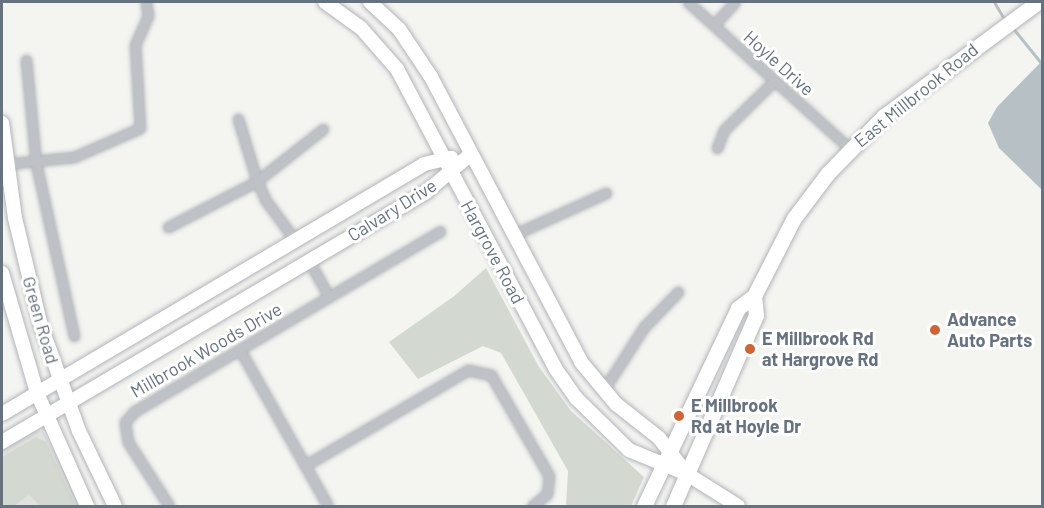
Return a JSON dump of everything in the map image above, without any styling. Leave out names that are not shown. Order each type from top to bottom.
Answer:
[{"type":"main road","name":"East Millbrook Road","points":[[644,507],[738,308],[754,296],[794,219],[849,148],[906,98],[1038,2]]},
{"type":"main road","name":"East Millbrook Road","points":[[673,507],[756,315],[754,296]]},
{"type":"street","points":[[4,164],[36,164],[74,157],[140,128],[135,45],[148,16],[146,2]]},
{"type":"street","name":"Hargrove Road","points":[[325,2],[361,28],[387,55],[448,165],[536,334],[565,383],[588,412],[629,450],[666,458],[738,507]]},
{"type":"street","name":"Hargrove Road","points":[[370,2],[412,45],[557,321],[603,392],[659,438],[666,458]]},
{"type":"street","name":"Hoyle Drive","points":[[688,2],[849,148]]},
{"type":"street","points":[[714,25],[735,2]]},
{"type":"street","name":"Green Road","points":[[26,60],[36,164],[74,336]]},
{"type":"street","points":[[717,148],[723,130],[774,81]]},
{"type":"street","points":[[238,119],[257,180],[309,261],[329,297]]},
{"type":"street","name":"Green Road","points":[[2,123],[4,164],[22,254],[59,380],[115,507]]},
{"type":"street","points":[[168,227],[257,180],[323,129]]},
{"type":"street","name":"Calvary Drive","points":[[2,442],[425,193],[448,165],[471,154]]},
{"type":"street","name":"Calvary Drive","points":[[2,414],[292,236],[424,164],[448,165]]},
{"type":"street","points":[[513,235],[606,193]]},
{"type":"street","name":"Millbrook Woods Drive","points":[[169,507],[128,442],[125,422],[135,411],[440,231]]},
{"type":"street","name":"Green Road","points":[[2,273],[46,416],[87,507]]},
{"type":"street","points":[[603,392],[644,327],[678,292]]},
{"type":"street","points":[[536,334],[557,321]]},
{"type":"street","points":[[240,350],[328,507]]},
{"type":"street","points":[[306,465],[468,370],[491,375],[549,476],[547,494],[532,507]]},
{"type":"shaded area","points":[[1042,61],[1042,190],[999,148],[988,123],[997,107]]},
{"type":"shaded area","points":[[486,268],[539,367],[571,411],[644,477],[631,506],[566,506],[568,471],[501,353],[483,346],[418,379],[389,342],[453,297]]},
{"type":"shaded area","points":[[43,431],[82,506],[2,506],[2,451],[33,432]]},
{"type":"shaded area","points":[[36,437],[46,442],[76,506],[40,506],[29,495],[14,506],[2,506],[2,457]]},
{"type":"waterway","points":[[994,2],[1005,20]]},
{"type":"waterway","points":[[1012,27],[1041,63]]},
{"type":"place","name":"Advance Auto Parts","points":[[935,330]]},
{"type":"place","name":"E Millbrook Rd at Hargrove Rd","points":[[750,349]]},
{"type":"place","name":"E Millbrook Rd at Hoyle Dr","points":[[679,416]]}]
